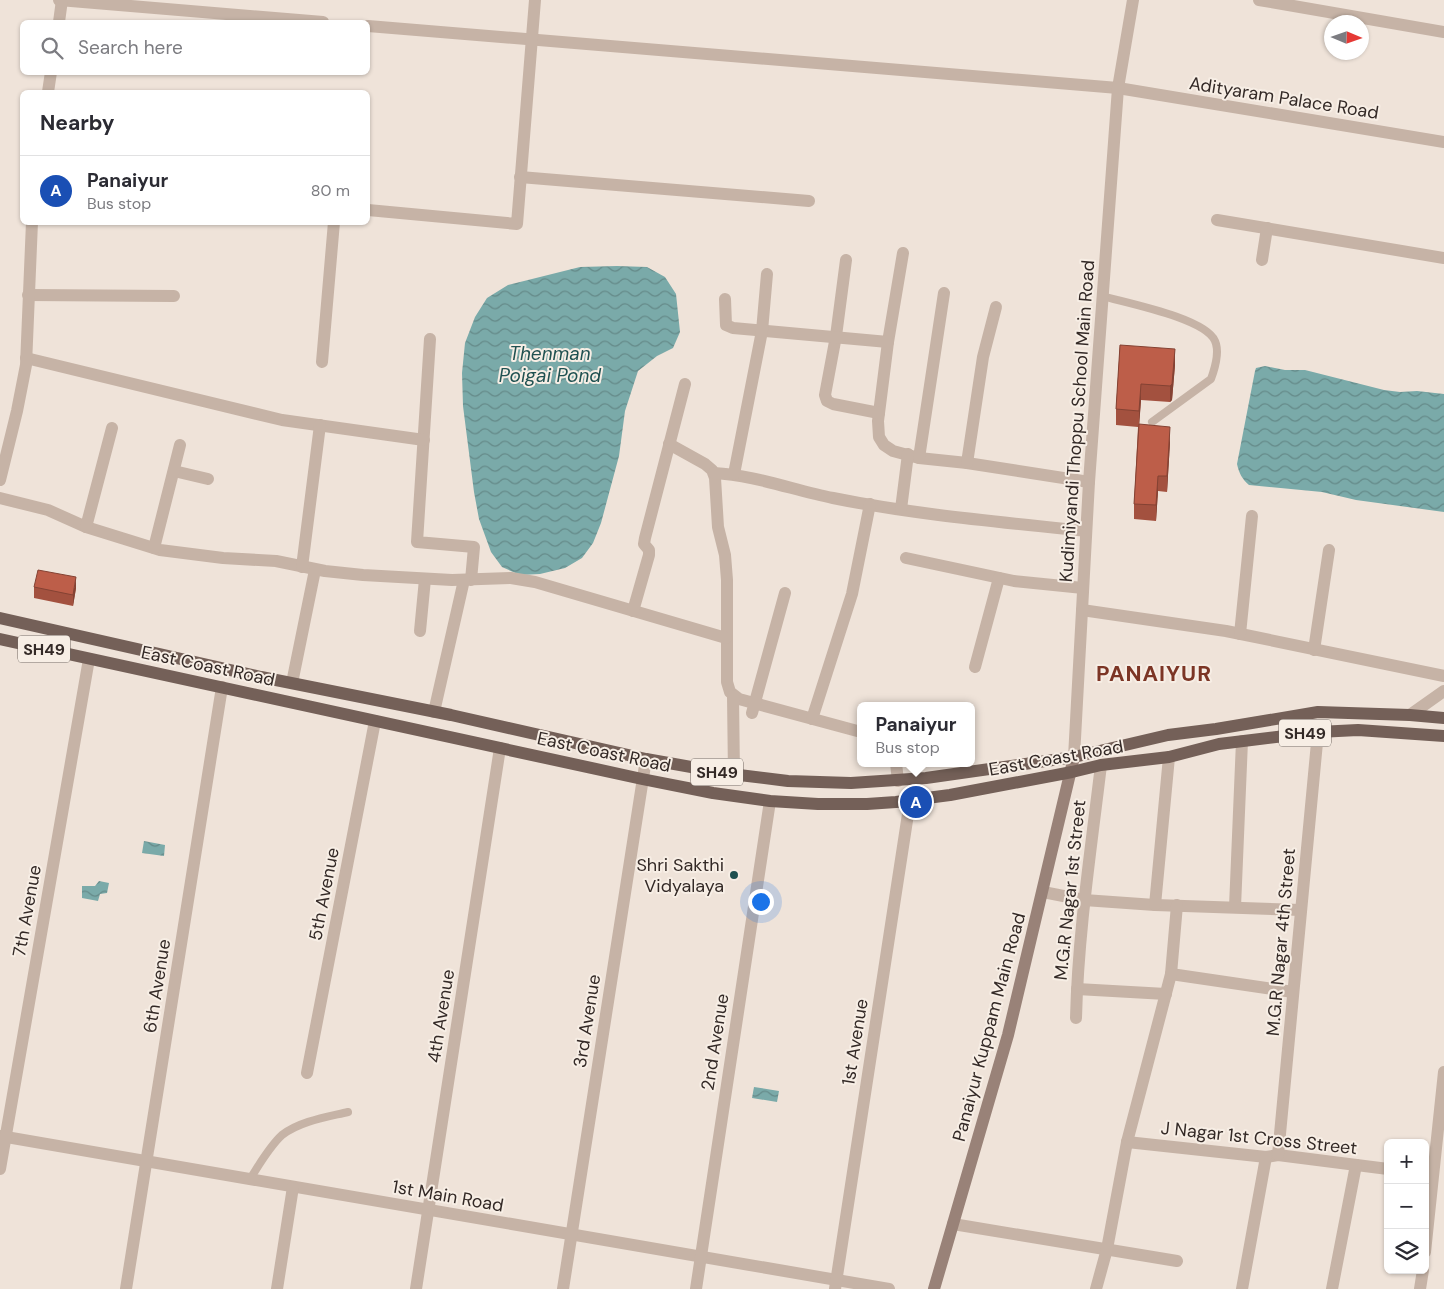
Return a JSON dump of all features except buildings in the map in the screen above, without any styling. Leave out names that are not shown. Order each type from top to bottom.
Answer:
[{"type":"main road","name":"East Coast Road","points":[[0,618],[261,677],[434,712],[646,759],[734,775],[820,783],[898,781],[1074,757],[1168,735],[1216,730],[1318,712],[1444,718]]},
{"type":"main road","name":"East Coast Road","points":[[0,639],[642,779],[713,793],[770,801],[844,804],[910,800],[950,795],[1102,765],[1169,757],[1219,744],[1318,732],[1358,730],[1444,736]]},
{"type":"main road","points":[[257,694],[261,677]]},
{"type":"street","points":[[59,20],[61,0],[299,20]]},
{"type":"street","points":[[370,210],[516,224],[535,0]]},
{"type":"street","name":"Kudimiyandi Thoppu School Main Road","points":[[1074,757],[1089,482],[1118,88],[1133,0]]},
{"type":"street","points":[[1259,0],[1444,32]]},
{"type":"street","name":"Adityaram Palace Road","points":[[370,26],[1118,88],[1444,142]]},
{"type":"street","points":[[48,90],[51,75]]},
{"type":"street","points":[[520,177],[809,201]]},
{"type":"street","points":[[1217,220],[1444,258]]},
{"type":"street","points":[[0,480],[22,390],[26,358],[32,225]]},
{"type":"street","points":[[322,362],[334,225]]},
{"type":"street","points":[[1262,260],[1267,228]]},
{"type":"street","points":[[903,253],[888,342],[879,412],[879,437],[884,444],[893,451],[913,456],[1089,482]]},
{"type":"street","points":[[846,260],[836,336],[826,388],[827,401],[833,404],[879,412]]},
{"type":"street","points":[[734,474],[762,331],[767,274]]},
{"type":"street","points":[[901,509],[944,293]]},
{"type":"street","points":[[28,295],[174,296]]},
{"type":"street","points":[[725,299],[725,320],[729,327],[888,342]]},
{"type":"street","points":[[967,463],[982,365],[996,307]]},
{"type":"street","points":[[430,339],[417,542],[474,547],[434,712]]},
{"type":"street","points":[[26,358],[269,417],[424,440]]},
{"type":"street","points":[[633,611],[649,550],[644,541],[685,384]]},
{"type":"street","points":[[302,567],[320,425]]},
{"type":"street","points":[[86,527],[112,428]]},
{"type":"street","points":[[669,444],[705,464],[714,473],[718,527],[724,551],[727,580],[727,682],[730,692],[753,708],[812,718],[857,731]]},
{"type":"street","points":[[154,548],[180,445]]},
{"type":"street","points":[[174,471],[208,479]]},
{"type":"street","points":[[714,473],[734,474],[833,498],[901,509],[1086,531]]},
{"type":"street","points":[[0,498],[48,510],[86,527],[154,548],[214,557],[276,561],[315,570],[363,575],[467,580],[506,578],[536,582],[726,638]]},
{"type":"street","points":[[812,718],[852,594],[870,504]]},
{"type":"street","points":[[1240,634],[1252,516]]},
{"type":"street","points":[[1314,650],[1329,550]]},
{"type":"street","points":[[906,558],[999,578],[1084,588]]},
{"type":"street","points":[[292,683],[315,570]]},
{"type":"street","points":[[975,667],[999,578]]},
{"type":"street","points":[[420,631],[425,579]]},
{"type":"street","points":[[753,708],[785,593]]},
{"type":"street","points":[[1082,610],[1240,634],[1444,676]]},
{"type":"street","name":"7th Avenue","points":[[0,1169],[2,1137],[89,659]]},
{"type":"street","name":"6th Avenue","points":[[126,1289],[222,687]]},
{"type":"street","points":[[1410,715],[1444,691]]},
{"type":"street","points":[[734,696],[734,775]]},
{"type":"street","name":"5th Avenue","points":[[307,1073],[375,721]]},
{"type":"street","name":"M.G.R Nagar 4th Street","points":[[1242,1289],[1272,1156],[1294,992],[1318,732]]},
{"type":"street","points":[[1235,907],[1242,741]]},
{"type":"street","name":"4th Avenue","points":[[416,1289],[500,748]]},
{"type":"street","name":"Panaiyur Kuppam Main Road","points":[[934,1289],[1008,1035],[1072,772],[1074,757]]},
{"type":"street","points":[[1155,905],[1169,757]]},
{"type":"street","name":"3rd Avenue","points":[[563,1289],[646,759]]},
{"type":"street","name":"M.G.R Nagar 1st Street","points":[[1076,1018],[1084,900],[1102,765]]},
{"type":"street","points":[[896,767],[898,781]]},
{"type":"street","name":"1st Avenue","points":[[835,1284],[910,800]]},
{"type":"street","name":"2nd Avenue","points":[[696,1289],[770,801]]},
{"type":"street","points":[[1043,892],[1084,900],[1155,905],[1301,910]]},
{"type":"street","points":[[1096,1289],[1107,1249],[1127,1142],[1171,974],[1177,905]]},
{"type":"street","points":[[1171,974],[1294,992]]},
{"type":"street","points":[[1077,989],[1166,994]]},
{"type":"street","points":[[1426,1229],[1430,1174],[1444,1072]]},
{"type":"street","name":"1st Main Road","points":[[2,1137],[571,1234],[835,1284],[889,1289]]},
{"type":"street","name":"J Nagar 1st Cross Street","points":[[1127,1142],[1384,1168]]},
{"type":"street","points":[[1332,1289],[1356,1165]]},
{"type":"street","points":[[277,1289],[294,1187]]},
{"type":"street","points":[[953,1224],[1177,1261]]},
{"type":"street","points":[[1420,1289],[1422,1274]]},
{"type":"lane","points":[[1102,296],[1170,314],[1208,332],[1215,341],[1217,354],[1211,379],[1152,422]]},
{"type":"lane","points":[[250,1179],[282,1135],[306,1123],[348,1112]]},
{"type":"water","name":"Thenman Poigai Pond","points":[[580,267],[647,267],[665,277],[676,294],[680,332],[673,348],[657,356],[638,371],[625,411],[619,456],[601,523],[593,543],[582,558],[565,568],[540,574],[520,575],[502,567],[491,552],[479,519],[463,406],[462,373],[465,343],[475,317],[487,298],[508,285]]},
{"type":"water","points":[[1265,366],[1285,370],[1305,370],[1384,390],[1444,394],[1444,512],[1356,500],[1322,492],[1249,485],[1241,476],[1237,464],[1255,371],[1256,368]]},
{"type":"water","points":[[144,841],[165,845],[164,856],[142,853]]},
{"type":"water","points":[[99,881],[109,883],[107,893],[100,894],[98,901],[82,898],[82,886],[95,886]]},
{"type":"water","points":[[754,1087],[779,1091],[777,1102],[752,1098]]},
{"type":"place","name":"Panaiyur","points":[[916,802]]},
{"type":"place","name":"Shri Sakthi Vidyalaya","points":[[734,875]]},
{"type":"district","name":"PANAIYUR","points":[[1154,673]]}]
